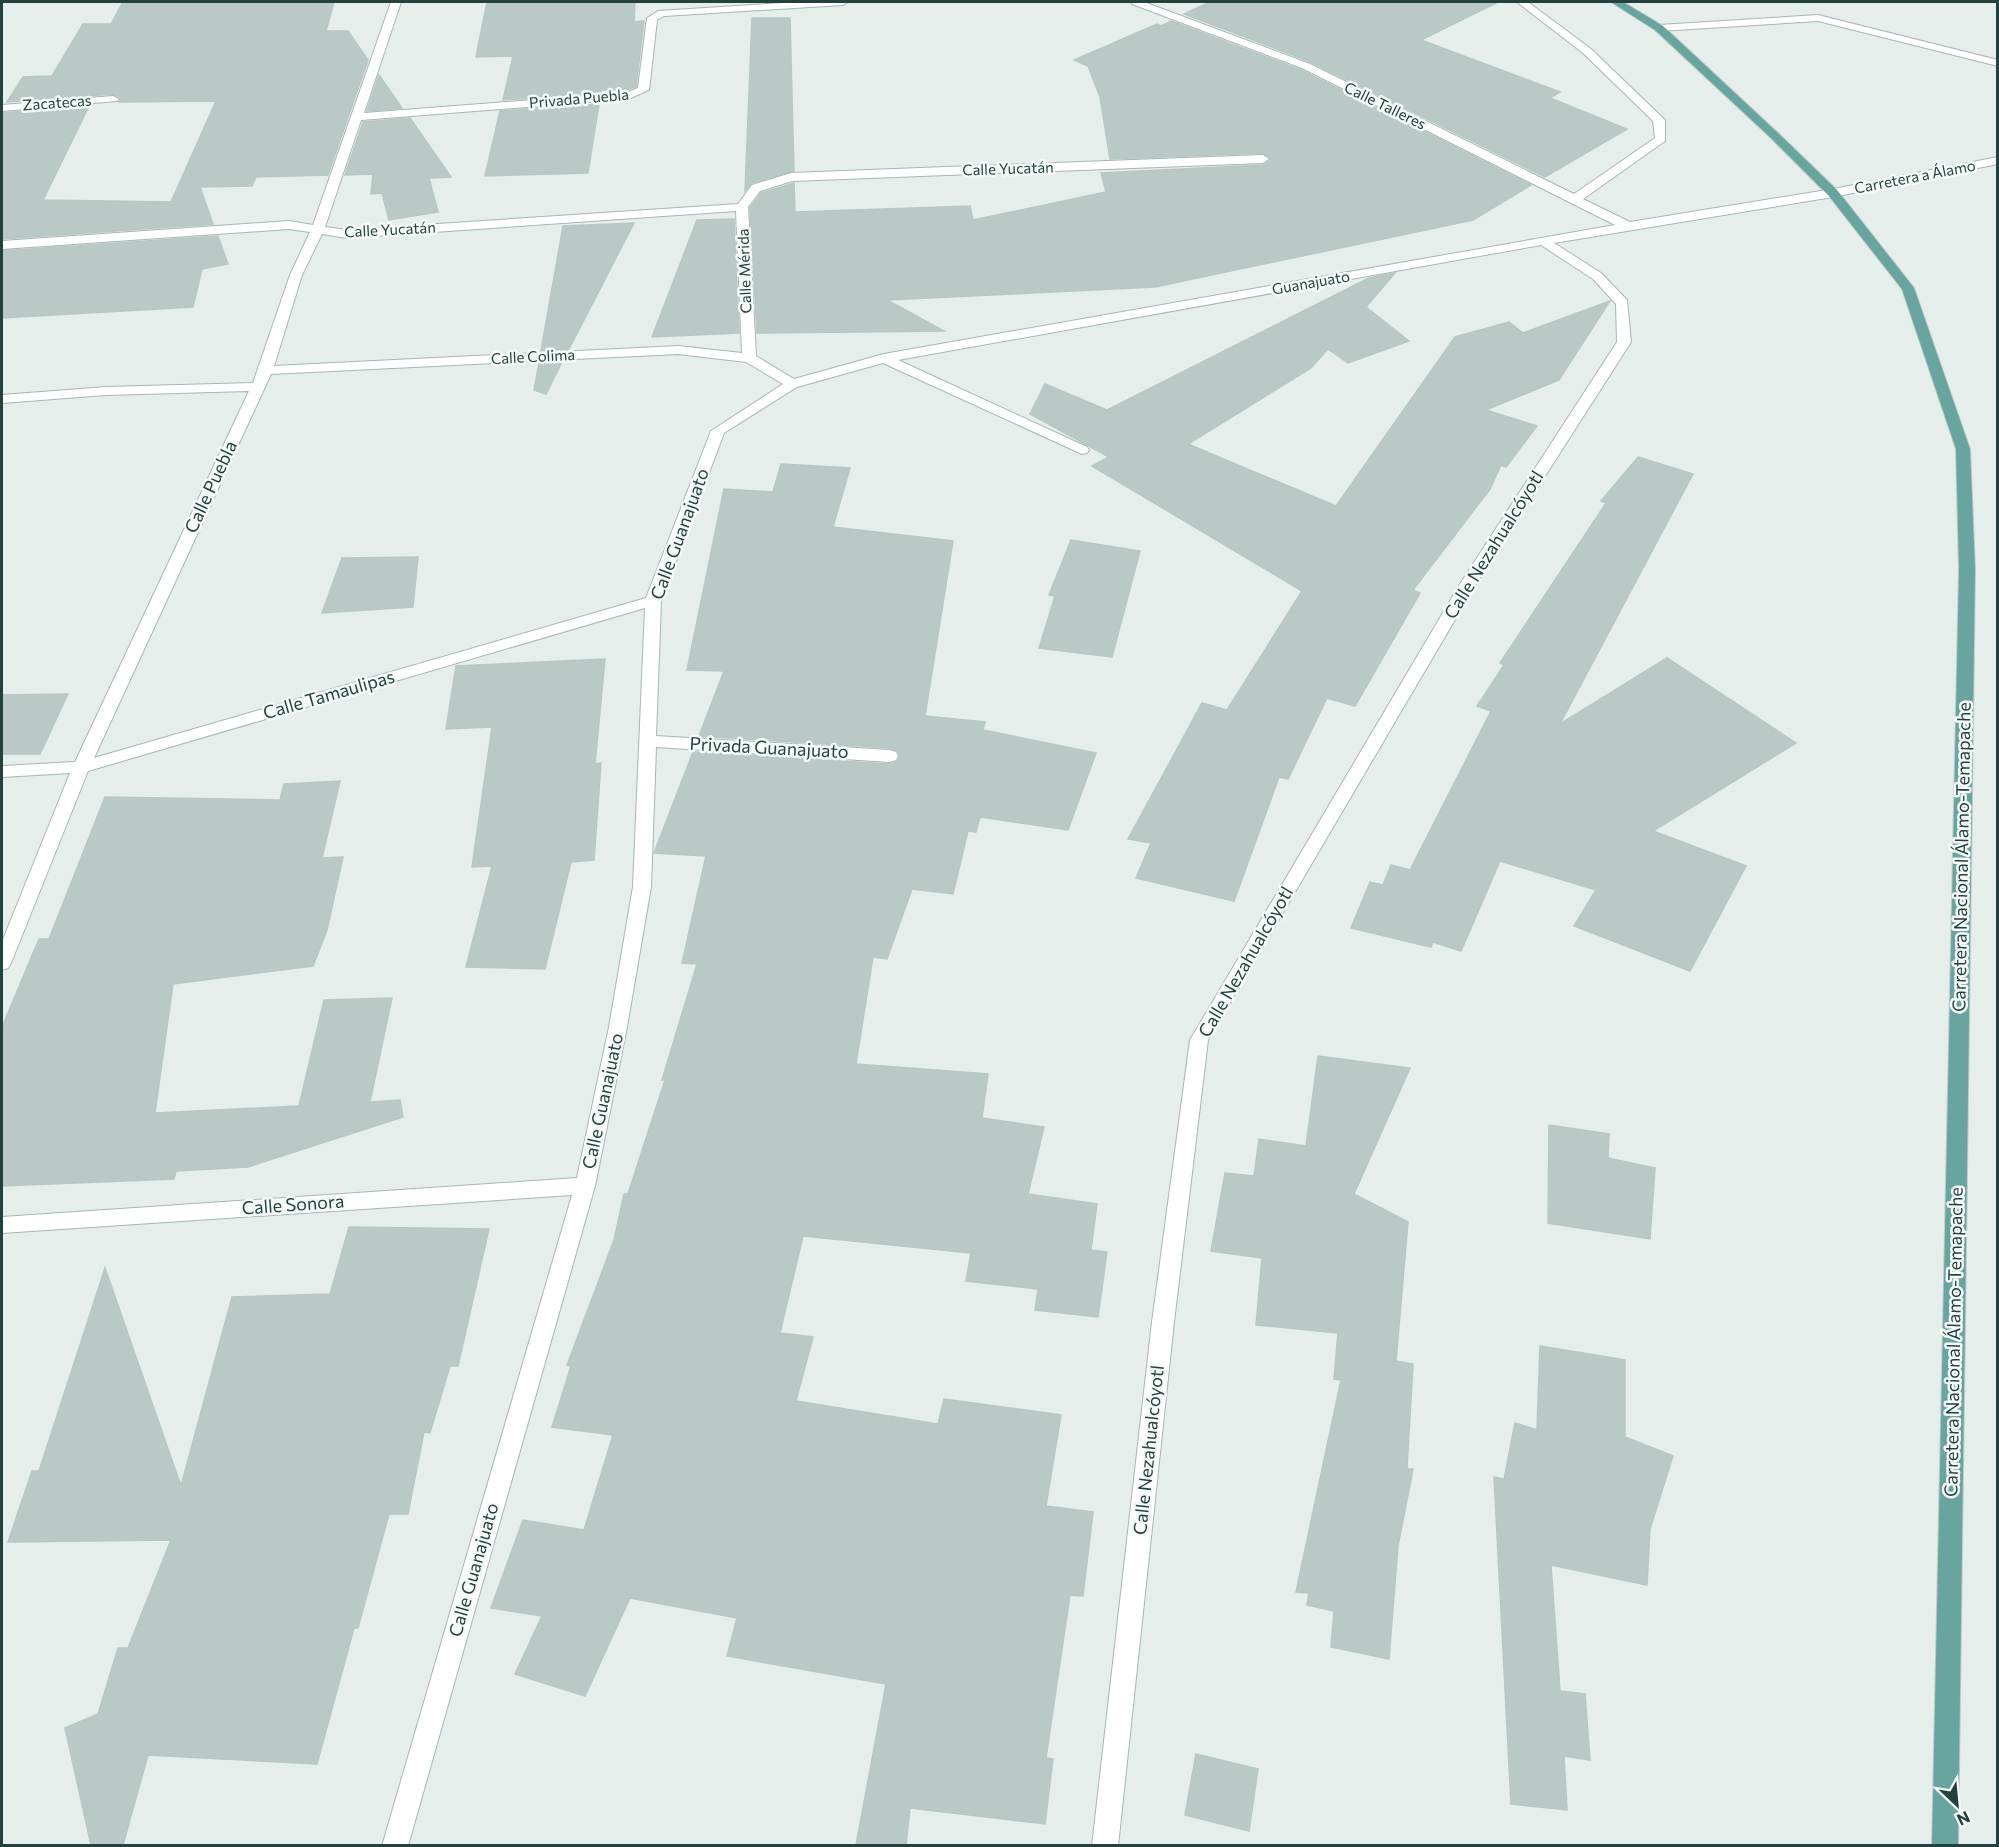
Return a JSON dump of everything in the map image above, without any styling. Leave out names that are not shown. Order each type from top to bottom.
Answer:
[{"type":"main road","name":"Carretera Nacional Álamo-Temapache","points":[[1616,2],[1659,28],[1775,136],[1833,193],[1908,288],[1963,449],[1967,592],[1945,1845]]},
{"type":"street","name":"Calle Puebla","points":[[2,963],[81,767],[266,370],[296,275],[318,229],[396,2]]},
{"type":"street","name":"Privada Puebla","points":[[356,117],[628,96],[644,90],[652,18],[662,13],[843,2]]},
{"type":"street","name":"Calle Talleres","points":[[1136,2],[1306,66],[1628,226]]},
{"type":"street","points":[[1522,2],[1587,51],[1659,120],[1661,139],[1575,199]]},
{"type":"street","points":[[1659,28],[1818,18],[1998,63]]},
{"type":"street","name":"Zacatecas","points":[[2,108],[113,99]]},
{"type":"street","name":"Calle Yucatán","points":[[756,188],[791,177],[1263,159]]},
{"type":"street","name":"Carretera a Álamo","points":[[1833,193],[1998,160]]},
{"type":"street","name":"Calle Mérida","points":[[749,358],[742,207],[756,188]]},
{"type":"street","name":"Guanajuato","points":[[792,384],[884,358],[1628,226],[1833,193]]},
{"type":"street","name":"Calle Yucatán","points":[[7,245],[289,225],[347,234],[742,207]]},
{"type":"street","name":"Calle Nezahualcóyotl","points":[[1106,1845],[1163,1322],[1199,1040],[1468,584],[1624,342],[1622,303],[1597,276],[1544,242]]},
{"type":"street","points":[[2,260],[7,245]]},
{"type":"street","name":"Calle Colima","points":[[266,370],[678,350],[749,358],[792,384]]},
{"type":"street","points":[[884,358],[1082,450]]},
{"type":"street","name":"Calle Guanajuato","points":[[395,1845],[585,1186],[618,1027],[642,886],[653,601],[718,431],[792,384]]},
{"type":"street","points":[[2,399],[106,391],[257,387]]},
{"type":"street","name":"Calle Tamaulipas","points":[[2,771],[81,767],[653,601]]},
{"type":"street","name":"Privada Guanajuato","points":[[648,741],[890,756]]},
{"type":"street","name":"Calle Sonora","points":[[2,1225],[585,1186]]},
{"type":"building","points":[[123,2],[334,2],[326,31],[348,31],[368,60],[328,175],[256,177],[252,186],[200,187],[213,224],[2,239],[2,113],[89,106],[43,200],[171,202],[216,101],[119,102],[120,97],[113,94],[7,102],[23,77],[52,76],[83,24],[111,24]]},
{"type":"building","points":[[487,2],[635,2],[634,22],[644,21],[636,87],[601,90],[601,93],[503,100],[513,56],[476,57]]},
{"type":"building","points":[[1210,2],[1498,2],[1421,40],[1560,92],[1550,98],[1627,129],[1545,177],[1311,62],[1184,14]]},
{"type":"building","points":[[752,18],[790,18],[794,171],[751,183],[745,191]]},
{"type":"building","points":[[1171,21],[1301,70],[1531,185],[1473,220],[1155,287],[887,300],[944,331],[757,333],[750,208],[761,193],[794,183],[795,212],[970,206],[973,220],[1106,192],[1101,173],[1263,165],[1270,161],[1270,157],[1263,153],[1110,159],[1100,97],[1088,66],[1074,60],[1157,24],[1161,26]]},
{"type":"building","points":[[379,75],[402,108],[367,111]]},
{"type":"building","points":[[599,104],[588,173],[485,176],[500,111]]},
{"type":"building","points":[[410,118],[451,177],[429,178],[438,212],[389,220],[382,193],[371,194],[373,174],[345,175],[363,122]]},
{"type":"building","points":[[734,219],[739,333],[652,337],[697,220]]},
{"type":"building","points":[[634,223],[569,349],[541,351],[563,226]]},
{"type":"building","points":[[218,236],[228,264],[202,269],[193,307],[2,318],[2,251]]},
{"type":"building","points":[[1395,273],[1366,307],[1409,341],[1348,363],[1328,349],[1311,368],[1188,444],[1336,506],[1455,337],[1509,322],[1523,333],[1610,301],[1559,380],[1486,410],[1537,426],[1506,467],[1501,465],[1490,489],[1413,590],[1420,593],[1355,706],[1327,698],[1288,779],[1279,777],[1234,901],[1136,878],[1151,843],[1128,839],[1202,703],[1227,710],[1302,591],[1092,466],[1109,457],[1030,414],[1045,384],[1107,410],[1369,278]]},
{"type":"building","points":[[562,362],[546,394],[534,390],[539,363]]},
{"type":"building","points":[[1638,457],[1693,474],[1560,724],[1667,658],[1796,743],[1653,831],[1746,866],[1690,971],[1574,926],[1596,890],[1500,861],[1461,951],[1433,942],[1431,947],[1351,928],[1370,882],[1383,885],[1391,865],[1410,870],[1491,711],[1477,706],[1504,665],[1500,663],[1606,503],[1601,501]]},
{"type":"building","points":[[781,464],[850,468],[833,527],[953,541],[925,716],[985,722],[983,730],[1096,753],[1068,830],[980,817],[976,832],[968,831],[953,894],[912,889],[887,959],[873,957],[856,1064],[988,1074],[982,1118],[1044,1127],[1028,1194],[1097,1204],[1091,1250],[1107,1252],[1098,1317],[1035,1310],[1038,1289],[966,1281],[971,1253],[803,1236],[780,1333],[813,1337],[796,1401],[938,1424],[944,1399],[1061,1415],[1046,1506],[1093,1512],[1083,1596],[1070,1595],[1046,1758],[1053,1759],[1045,1824],[910,1808],[906,1845],[856,1845],[886,1684],[727,1656],[737,1618],[630,1598],[585,1696],[515,1674],[542,1616],[491,1608],[523,1520],[584,1530],[613,1435],[552,1427],[571,1366],[567,1365],[614,1240],[624,1194],[628,1194],[665,1080],[662,1080],[697,964],[682,963],[706,856],[654,853],[693,752],[890,764],[897,762],[900,757],[898,751],[890,748],[699,736],[724,671],[687,670],[724,489],[773,492]]},
{"type":"building","points":[[1071,540],[1140,551],[1112,657],[1039,648],[1055,596],[1049,595]]},
{"type":"building","points":[[418,557],[413,607],[322,613],[342,558]]},
{"type":"building","points":[[605,659],[595,764],[601,763],[594,860],[571,862],[545,969],[466,967],[492,866],[472,867],[492,727],[446,729],[456,666]]},
{"type":"building","points":[[68,694],[40,754],[2,754],[2,695]]},
{"type":"building","points":[[340,781],[322,858],[343,857],[327,930],[313,966],[173,984],[155,1113],[299,1106],[324,1000],[392,998],[370,1102],[400,1100],[403,1117],[248,1167],[176,1171],[174,1179],[2,1186],[2,1027],[39,939],[49,939],[105,797],[280,800],[284,784]]},
{"type":"building","points":[[1318,1056],[1410,1068],[1354,1194],[1408,1222],[1396,1361],[1413,1364],[1407,1469],[1413,1469],[1398,1546],[1389,1659],[1331,1647],[1334,1611],[1307,1605],[1309,1593],[1296,1592],[1341,1380],[1334,1379],[1338,1333],[1256,1325],[1262,1258],[1211,1251],[1225,1173],[1254,1176],[1259,1139],[1306,1146]]},
{"type":"building","points":[[1549,1125],[1609,1134],[1608,1158],[1655,1168],[1650,1239],[1548,1223]]},
{"type":"building","points":[[349,1227],[489,1229],[458,1366],[450,1366],[430,1433],[424,1432],[408,1514],[389,1514],[358,1628],[354,1628],[317,1764],[148,1755],[123,1845],[91,1845],[65,1728],[98,1714],[118,1648],[128,1648],[171,1540],[8,1542],[32,1471],[39,1471],[105,1268],[181,1486],[232,1297],[330,1294]]},
{"type":"building","points":[[1540,1346],[1625,1360],[1625,1437],[1673,1456],[1650,1529],[1647,1585],[1551,1565],[1560,1691],[1585,1694],[1590,1760],[1564,1756],[1567,1810],[1511,1804],[1494,1477],[1504,1479],[1515,1423],[1537,1430]]},
{"type":"building","points":[[1196,1754],[1258,1769],[1249,1831],[1185,1815]]}]
